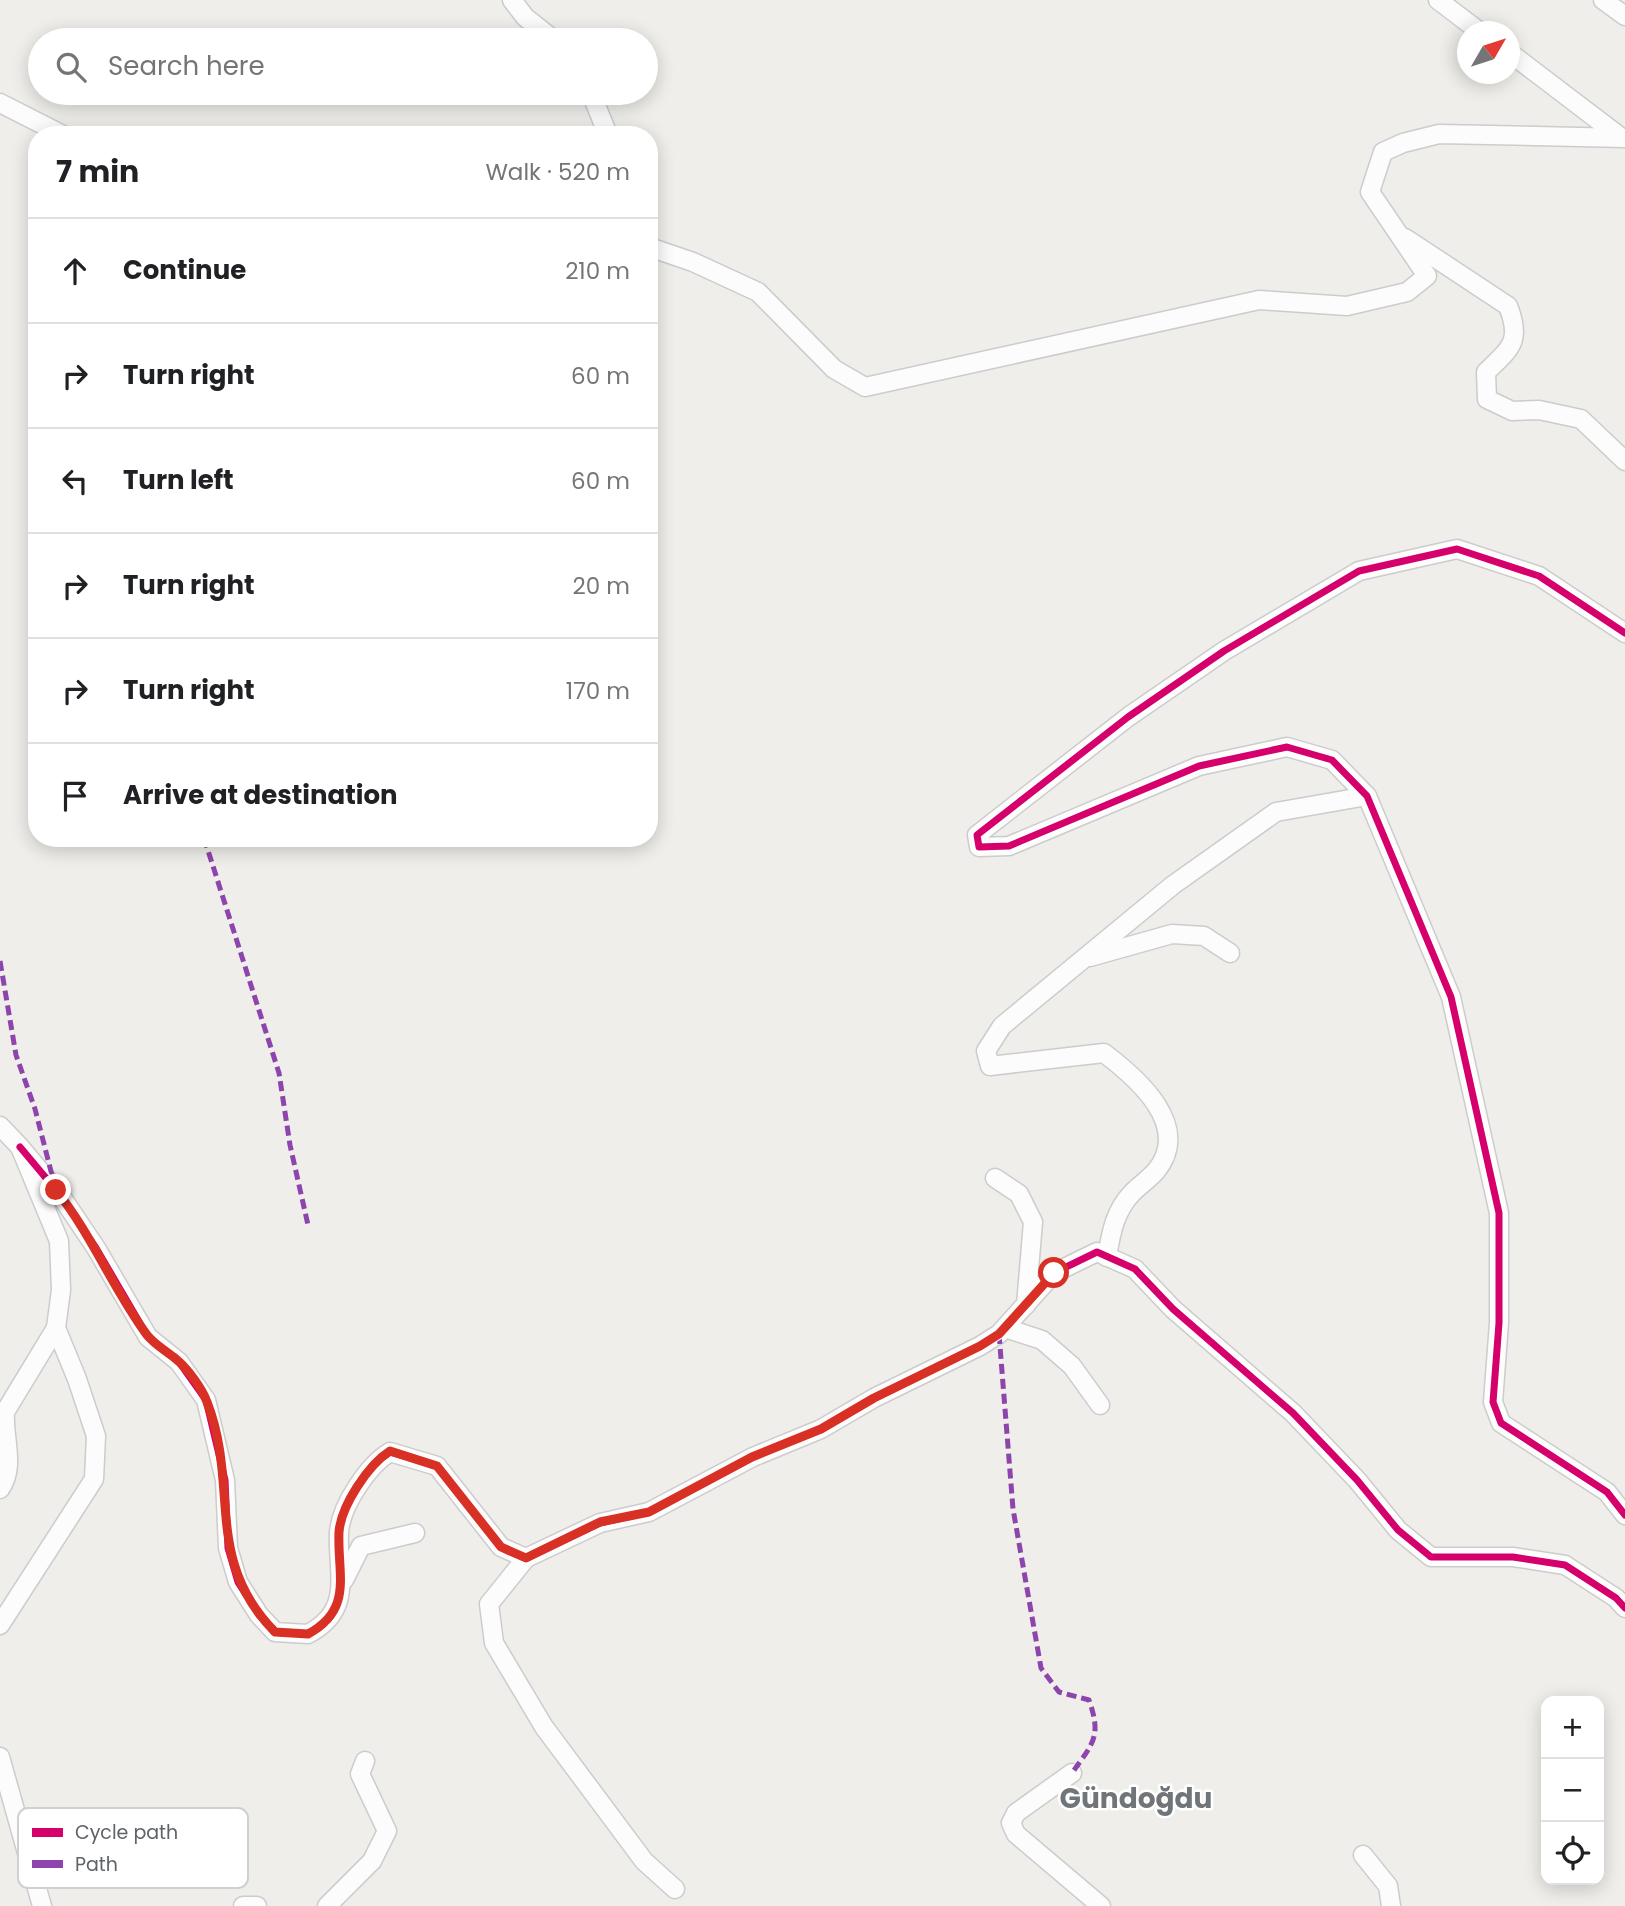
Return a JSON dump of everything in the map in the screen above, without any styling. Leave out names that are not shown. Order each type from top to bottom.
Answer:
[{"type":"street","points":[[512,0],[540,28]]},
{"type":"street","points":[[1438,0],[1466,21]]},
{"type":"street","points":[[1603,0],[1625,16]]},
{"type":"street","points":[[1520,60],[1622,137]]},
{"type":"street","points":[[0,103],[45,126]]},
{"type":"street","points":[[597,105],[605,126]]},
{"type":"street","points":[[658,250],[693,262],[758,292],[834,369],[865,387],[1259,300],[1347,306],[1407,292],[1427,276],[1370,192],[1383,152],[1439,134],[1622,137]]},
{"type":"street","points":[[1399,234],[1508,306],[1516,324],[1513,346],[1486,372],[1487,399],[1512,411],[1539,410],[1581,419],[1625,461]]},
{"type":"street","points":[[1625,633],[1539,576],[1457,550],[1359,571],[1224,651],[1128,717],[977,835],[979,847],[1009,846],[1199,766],[1287,747],[1332,760],[1367,796],[1451,997],[1499,1213],[1499,1323],[1493,1402],[1501,1423],[1607,1492],[1625,1515]]},
{"type":"street","points":[[1107,1256],[1112,1223],[1130,1195],[1158,1169],[1170,1138],[1160,1108],[1130,1073],[1104,1053],[990,1066],[986,1051],[1002,1026],[1083,959],[1173,885],[1276,812],[1367,796]]},
{"type":"street","points":[[1083,959],[1172,934],[1204,936],[1230,953]]},
{"type":"street","points":[[0,1126],[61,1196],[148,1337],[179,1362],[206,1400],[225,1480],[228,1548],[238,1583],[259,1615],[275,1632],[308,1634],[332,1615],[340,1599],[339,1529],[359,1482],[375,1461],[390,1451],[437,1466],[501,1547],[526,1558]]},
{"type":"street","points":[[0,1489],[6,1481],[9,1459],[4,1427],[5,1412],[56,1328],[61,1290],[59,1241],[20,1147]]},
{"type":"street","points":[[995,1178],[1019,1194],[1033,1222],[1026,1305]]},
{"type":"street","points":[[674,1889],[644,1861],[544,1727],[494,1643],[489,1604],[526,1558],[600,1522],[649,1512],[752,1457],[821,1429],[874,1398],[980,1346],[1005,1328],[1054,1273],[1097,1252],[1135,1269],[1173,1310],[1293,1413],[1357,1480],[1398,1530],[1431,1557],[1513,1557],[1565,1566],[1616,1598],[1625,1608]]},
{"type":"street","points":[[0,1625],[94,1479],[96,1436],[78,1379],[56,1328]]},
{"type":"street","points":[[1005,1328],[1042,1340],[1072,1366],[1100,1405]]},
{"type":"street","points":[[340,1589],[361,1546],[415,1533]]},
{"type":"street","points":[[0,1756],[18,1822]]},
{"type":"street","points":[[327,1906],[372,1861],[387,1831],[360,1774],[365,1761]]},
{"type":"street","points":[[1072,1773],[1016,1813],[1011,1823],[1016,1834],[1101,1906]]},
{"type":"street","points":[[1363,1855],[1388,1886],[1391,1906]]},
{"type":"street","points":[[36,1888],[41,1906]]},
{"type":"street","points":[[243,1906],[257,1906]]},
{"type":"marked path","points":[[207,847],[279,1073],[290,1145],[308,1225]]},
{"type":"marked path","points":[[0,961],[16,1055],[35,1109],[54,1183]]},
{"type":"marked path","points":[[999,1334],[1013,1509],[1041,1668],[1059,1692],[1089,1700],[1095,1723],[1090,1746],[1072,1773]]},
{"type":"cycle path","points":[[1625,633],[1539,576],[1457,549],[1359,571],[1224,651],[1128,717],[977,835],[979,847],[1009,846],[1199,766],[1287,747],[1332,760],[1367,796],[1451,997],[1499,1213],[1499,1323],[1493,1402],[1501,1423],[1607,1492],[1625,1515]]},
{"type":"cycle path","points":[[20,1147],[61,1196],[96,1248],[148,1337],[179,1362],[206,1400],[225,1480],[228,1548],[238,1582],[259,1615],[275,1632],[308,1634],[332,1614],[340,1590],[339,1532],[345,1510],[365,1476],[390,1452],[437,1466],[501,1547],[526,1558],[600,1523],[649,1512],[753,1457],[821,1429],[874,1398],[980,1346],[999,1334],[1054,1273],[1097,1252],[1135,1269],[1173,1309],[1293,1413],[1357,1480],[1398,1530],[1431,1557],[1513,1557],[1565,1565],[1616,1598],[1625,1608]]},
{"type":"district","name":"Gündoğdu","points":[[1136,1798]]},
{"type":"route","points":[[56,1190],[96,1248],[148,1337],[179,1362],[206,1400],[218,1441],[225,1480],[228,1548],[238,1583],[259,1615],[275,1632],[308,1634],[321,1627],[332,1615],[340,1599],[339,1529],[359,1482],[375,1461],[390,1451],[437,1466],[501,1547],[526,1558],[600,1522],[649,1512],[752,1457],[821,1429],[874,1398],[980,1346],[999,1334],[1054,1273]]}]
